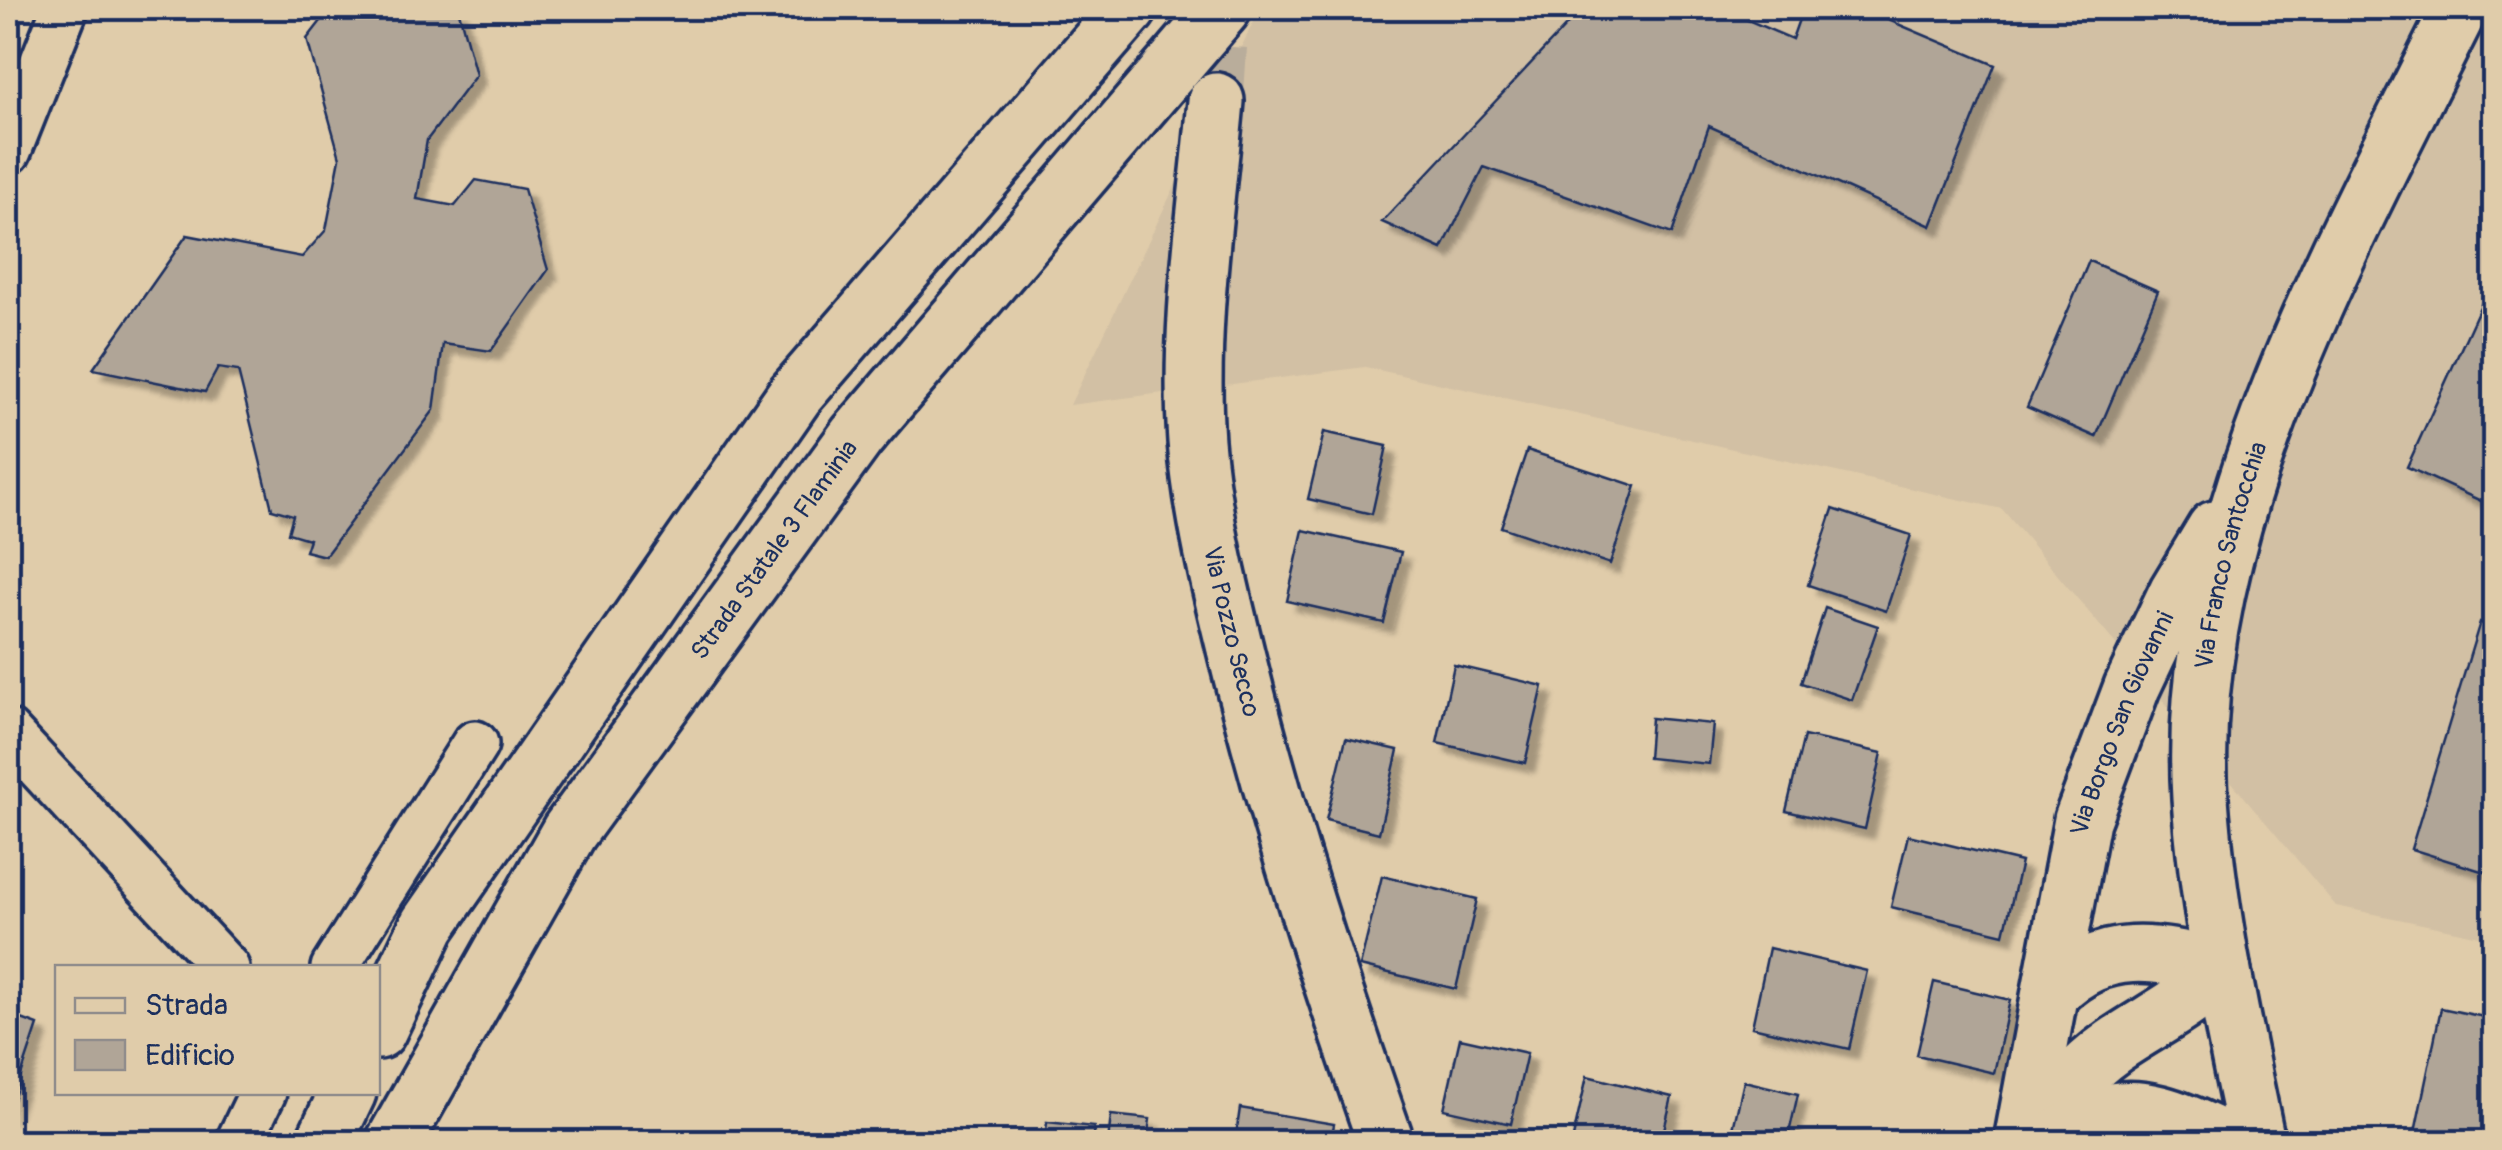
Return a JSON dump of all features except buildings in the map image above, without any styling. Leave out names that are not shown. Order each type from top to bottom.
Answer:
[{"type":"main road","points":[[380,1027],[428,926],[795,394],[1130,8]]},
{"type":"main road","name":"Strada Statale 3 Flaminia","points":[[394,1142],[569,832],[834,468],[1223,8]]},
{"type":"main road","name":"Via Franco Santocchia","points":[[2257,1142],[2222,968],[2200,795],[2204,680],[2217,582],[2248,475],[2335,262],[2460,8]]},
{"type":"main road","name":"Via Pozzo Secco","points":[[1216,101],[1195,385],[1196,442],[1208,526],[1262,760],[1336,1000],[1386,1142]]},
{"type":"main road","name":"Via Borgo San Giovanni","points":[[2025,1142],[2082,820],[2132,687],[2177,592],[2248,475]]},
{"type":"main road","points":[[2051,992],[2072,972],[2097,959],[2133,953],[2222,968]]},
{"type":"main road","name":"Via Borgo San Giovanni","points":[[2025,1142],[2060,1093],[2115,1045],[2152,1026],[2222,968]]},
{"type":"main road","points":[[324,1142],[347,1095]]},
{"type":"main road","points":[[2049,1142],[2099,1114],[2124,1110],[2162,1113],[2229,1142]]},
{"type":"street","points":[[8,151],[65,8]]},
{"type":"street","points":[[8,733],[223,965]]},
{"type":"street","points":[[336,965],[476,744]]},
{"type":"street","points":[[240,1142],[261,1095]]},
{"type":"shaded area","points":[[1260,8],[2494,8],[2494,939],[2336,906],[2002,509],[1365,367],[1070,405]]},
{"type":"tunnel","points":[[1216,101],[1222,8]]}]
